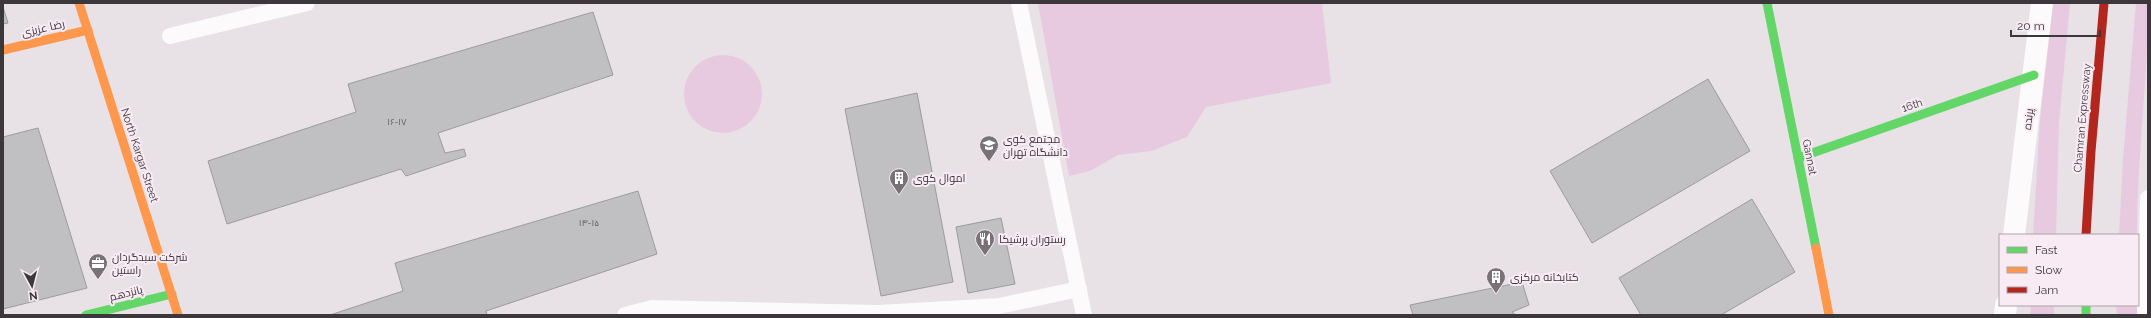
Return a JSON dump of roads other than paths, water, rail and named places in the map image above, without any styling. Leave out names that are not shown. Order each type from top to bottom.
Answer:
[{"type":"main road","name":"North Kargar Street","points":[[79,3],[178,315]]},
{"type":"main road","name":"Gannat","points":[[1767,3],[1829,315]]},
{"type":"main road","name":"Chamran Expressway","points":[[2086,234],[2091,151],[2104,3]]},
{"type":"main road","name":"رضا عزیزی","points":[[3,50],[88,30]]},
{"type":"main road","name":"16th","points":[[1798,158],[2034,75]]},
{"type":"main road","name":"پانزدهم","points":[[86,315],[172,294]]},
{"type":"street","name":"پرنده","points":[[2014,234],[2042,3]]},
{"type":"lane","points":[[170,36],[307,3]]},
{"type":"lane","points":[[1019,3],[1084,315]]},
{"type":"lane","points":[[2145,315],[2148,198]]},
{"type":"lane","points":[[625,315],[652,308],[879,312],[999,306],[1079,289]]},
{"type":"place","name":"مجتمع کوی دانشگاه تهران","points":[[989,162]]},
{"type":"place","name":"اموال کوی","points":[[899,195]]},
{"type":"place","name":"رستوران پرشیکا","points":[[985,256]]},
{"type":"place","name":"شرکت سبدگردان راستین","points":[[98,280]]},
{"type":"place","name":"کتابخانه مرکزی","points":[[1496,294]]}]
